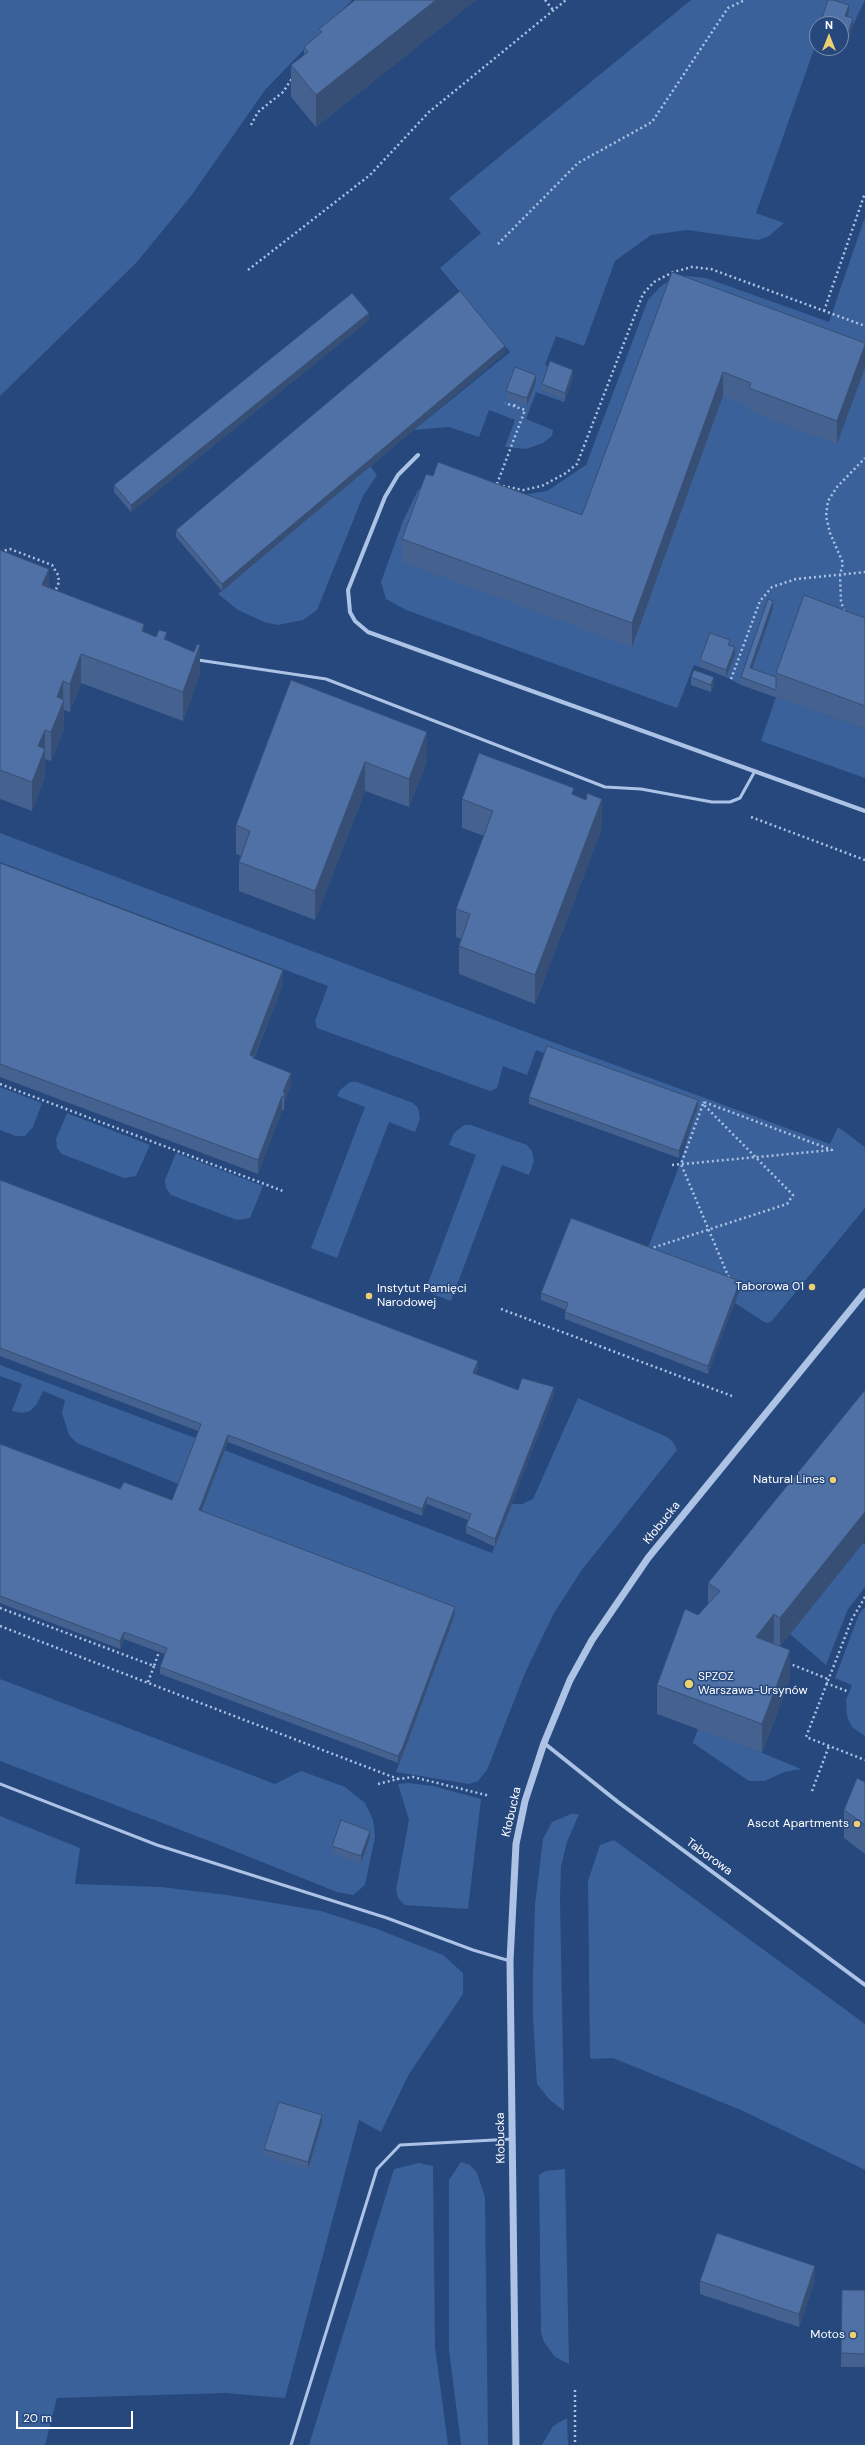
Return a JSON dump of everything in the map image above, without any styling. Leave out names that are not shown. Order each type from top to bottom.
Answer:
[{"type":"street","points":[[418,455],[398,474],[385,497],[348,590],[348,603],[355,621],[368,632],[865,811]]},
{"type":"street","name":"Kłobucka","points":[[516,2445],[510,1961],[516,1844],[524,1801],[544,1743],[570,1680],[592,1640],[648,1558],[865,1292]]},
{"type":"street","name":"Taborowa","points":[[544,1743],[611,1797],[865,1985]]},
{"type":"lane","points":[[189,659],[326,679],[605,787],[641,789],[712,802],[730,802],[740,798],[755,771]]},
{"type":"lane","points":[[0,1784],[157,1845],[379,1915],[473,1950],[510,1961]]},
{"type":"lane","points":[[291,2445],[377,2169],[400,2145],[512,2139]]},
{"type":"path","points":[[545,0],[553,10]]},
{"type":"path","points":[[248,270],[370,176],[429,112],[566,0]]},
{"type":"path","points":[[498,244],[578,163],[652,122],[728,8],[745,0]]},
{"type":"path","points":[[251,125],[258,112],[283,92],[295,74]]},
{"type":"path","points":[[824,311],[865,194]]},
{"type":"path","points":[[490,482],[523,490],[542,486],[566,473],[577,464],[643,294],[654,282],[673,272],[692,266],[711,269],[865,326]]},
{"type":"path","points":[[514,406],[516,402]]},
{"type":"path","points":[[497,484],[525,410],[505,403]]},
{"type":"path","points":[[846,618],[841,601],[840,575],[843,563],[830,533],[826,516],[828,501],[837,487],[865,458]]},
{"type":"path","points":[[0,552],[10,549],[52,565],[58,575],[59,582],[55,592],[62,594]]},
{"type":"path","points":[[731,679],[760,601],[772,587],[796,579],[865,572]]},
{"type":"path","points":[[712,802],[865,860]]},
{"type":"path","points":[[0,1084],[284,1191]]},
{"type":"path","points":[[672,1165],[832,1150],[704,1102],[703,1104]]},
{"type":"path","points":[[656,1252],[648,1249],[787,1204],[793,1195],[703,1104]]},
{"type":"path","points":[[703,1104],[681,1164],[730,1278],[723,1275]]},
{"type":"path","points":[[501,1309],[732,1396]]},
{"type":"path","points":[[865,1597],[852,1619],[806,1737],[865,1760]]},
{"type":"path","points":[[0,1608],[154,1666]]},
{"type":"path","points":[[0,1626],[398,1779]]},
{"type":"path","points":[[148,1682],[159,1652]]},
{"type":"path","points":[[786,1663],[828,1679]]},
{"type":"path","points":[[826,1683],[849,1692]]},
{"type":"path","points":[[812,1791],[829,1746]]},
{"type":"path","points":[[378,1784],[413,1777],[490,1796]]},
{"type":"path","points":[[574,2390],[575,2445]]},
{"type":"shaded area","points":[[0,0],[352,0],[265,90],[191,196],[136,263],[0,396]]},
{"type":"shaded area","points":[[691,0],[865,0],[853,25],[849,24],[849,16],[809,16],[809,56],[812,56],[756,213],[784,223],[769,236],[758,240],[687,230],[651,235],[615,261],[584,346],[556,336],[545,365],[573,377],[550,369],[542,391],[565,400],[564,402],[536,392],[526,419],[553,430],[552,436],[543,443],[526,449],[505,447],[515,420],[489,410],[479,437],[449,427],[414,430],[510,352],[440,268],[481,233],[449,198]]},
{"type":"shaded area","points":[[865,217],[865,641],[780,686],[750,675],[773,609],[768,607],[741,685],[726,677],[710,640],[700,667],[694,665],[677,708],[406,610],[386,599],[381,582],[403,521],[418,490],[435,476],[521,495],[547,491],[586,465],[648,300],[660,287],[673,278],[687,276],[706,278],[829,322]]},
{"type":"shaded area","points":[[370,466],[377,475],[363,496],[317,610],[303,620],[278,625],[264,622],[238,610],[218,594]]},
{"type":"shaded area","points":[[776,697],[865,729],[865,778],[761,741]]},
{"type":"shaded area","points":[[0,833],[555,1043],[830,1144],[838,1127],[865,1147],[865,1208],[771,1322],[766,1323],[735,1303],[740,1289],[646,1253],[678,1169],[697,1107],[536,1050],[527,1075],[503,1066],[497,1088],[490,1091],[317,1028],[315,1021],[328,986],[0,862]]},
{"type":"shaded area","points":[[350,1082],[357,1082],[413,1103],[418,1108],[420,1118],[415,1132],[389,1122],[337,1258],[311,1248],[365,1107],[337,1096],[340,1090]]},
{"type":"shaded area","points":[[0,1087],[42,1103],[33,1127],[25,1136],[16,1136],[0,1130]]},
{"type":"shaded area","points":[[67,1113],[150,1145],[136,1176],[124,1178],[62,1154],[57,1148],[56,1139]]},
{"type":"shaded area","points":[[464,1125],[471,1125],[527,1145],[532,1151],[534,1161],[529,1175],[502,1165],[451,1301],[425,1291],[476,1155],[449,1145],[454,1133]]},
{"type":"shaded area","points":[[176,1153],[263,1186],[250,1218],[237,1220],[171,1195],[166,1188],[165,1180]]},
{"type":"shaded area","points":[[0,1365],[198,1439],[181,1485],[77,1443],[69,1435],[62,1413],[65,1400],[43,1391],[37,1404],[30,1411],[22,1413],[12,1411],[22,1384],[0,1376]]},
{"type":"shaded area","points":[[578,1398],[667,1437],[673,1442],[677,1450],[581,1571],[554,1613],[525,1673],[487,1770],[478,1781],[469,1784],[396,1772],[454,1614],[199,1517],[224,1450],[492,1553],[512,1504],[522,1504],[533,1499]]},
{"type":"shaded area","points":[[863,1543],[865,1544],[865,1587],[848,1609],[826,1665],[790,1634]]},
{"type":"shaded area","points":[[865,1607],[865,1736],[852,1727],[847,1716],[846,1700],[852,1685],[835,1678],[859,1614]]},
{"type":"shaded area","points":[[0,1679],[275,1784],[301,1771],[345,1787],[365,1803],[373,1820],[375,1837],[365,1885],[353,1895],[337,1892],[212,1842],[0,1761]]},
{"type":"shaded area","points":[[698,1729],[801,1769],[784,1772],[765,1781],[749,1781],[693,1743]]},
{"type":"shaded area","points":[[408,1783],[433,1786],[481,1799],[468,1909],[405,1905],[398,1898],[396,1890],[409,1820],[398,1784]]},
{"type":"shaded area","points":[[571,1814],[579,1814],[567,1842],[561,1866],[560,1898],[564,2111],[550,2100],[537,2084],[533,2017],[533,1976],[535,1905],[543,1839],[552,1822]]},
{"type":"shaded area","points":[[0,1816],[80,1848],[75,1884],[161,1887],[227,1895],[321,1911],[377,1929],[443,1955],[463,1973],[463,1994],[409,2074],[381,2132],[359,2120],[285,2398],[225,2393],[57,2398],[45,2445],[0,2445]]},
{"type":"shaded area","points":[[614,1840],[865,2024],[865,2170],[741,2110],[613,2058],[590,2058],[588,1881],[600,1845]]},
{"type":"shaded area","points":[[461,2162],[470,2165],[477,2173],[485,2197],[488,2445],[461,2445],[449,2350],[449,2180]]},
{"type":"shaded area","points":[[419,2163],[433,2166],[435,2347],[448,2445],[309,2445],[394,2169]]},
{"type":"shaded area","points":[[565,2169],[569,2364],[555,2357],[544,2342],[541,2333],[539,2175],[545,2171]]},
{"type":"shaded area","points":[[567,2418],[568,2445],[542,2445],[553,2426]]},
{"type":"building","points":[[355,0],[436,0],[316,95],[291,65],[308,52],[304,47],[322,32],[319,29]]},
{"type":"building","points":[[828,0],[849,5],[845,16],[823,16]]},
{"type":"building","points":[[849,17],[853,18],[849,31]]},
{"type":"building","points":[[672,272],[865,343],[837,421],[749,388],[751,383],[723,372],[632,623],[402,539],[426,474],[433,476],[438,462],[582,515]]},
{"type":"building","points":[[460,291],[505,346],[222,584],[176,530]]},
{"type":"building","points":[[352,293],[369,313],[131,505],[114,485]]},
{"type":"building","points":[[550,361],[573,370],[565,393],[542,384]]},
{"type":"building","points":[[515,367],[536,375],[527,398],[506,391]]},
{"type":"building","points":[[0,550],[49,569],[42,585],[144,624],[142,631],[156,637],[159,630],[167,632],[164,639],[194,652],[197,644],[200,645],[183,692],[81,654],[70,684],[63,681],[57,697],[64,700],[51,732],[45,730],[38,746],[45,749],[32,782],[0,770]]},
{"type":"building","points":[[804,595],[865,618],[865,706],[776,673]]},
{"type":"building","points":[[768,599],[773,601],[750,668],[776,677],[776,690],[741,677]]},
{"type":"building","points":[[710,633],[730,640],[728,645],[735,647],[726,670],[700,660]]},
{"type":"building","points":[[694,670],[714,677],[711,685],[691,677]]},
{"type":"building","points":[[291,680],[427,732],[409,779],[365,762],[315,891],[239,862],[250,831],[236,825]]},
{"type":"building","points":[[479,753],[574,788],[572,794],[586,800],[587,793],[602,799],[535,975],[459,946],[470,914],[456,909],[493,811],[462,799]]},
{"type":"building","points":[[0,863],[283,970],[250,1055],[253,1056],[253,1058],[291,1073],[283,1092],[285,1093],[284,1097],[282,1096],[258,1160],[0,1064]]},
{"type":"building","points":[[547,1046],[698,1100],[679,1151],[529,1097]]},
{"type":"building","points":[[0,1180],[478,1361],[473,1373],[518,1390],[522,1378],[554,1387],[495,1539],[466,1526],[471,1514],[427,1497],[422,1509],[228,1435],[199,1510],[455,1607],[402,1749],[398,1756],[160,1667],[167,1648],[124,1632],[120,1641],[0,1596],[0,1444],[120,1489],[124,1482],[172,1500],[201,1424],[0,1348]]},
{"type":"building","points":[[571,1218],[740,1281],[708,1366],[565,1312],[568,1303],[541,1293]]},
{"type":"building","points":[[865,1390],[865,1512],[780,1618],[774,1614],[756,1637],[790,1650],[762,1724],[657,1685],[685,1609],[698,1615],[720,1591],[708,1583]]},
{"type":"building","points":[[857,1778],[865,1782],[865,1825],[844,1810]]},
{"type":"building","points":[[341,1820],[370,1831],[361,1856],[332,1846]]},
{"type":"building","points":[[279,2102],[322,2115],[308,2162],[264,2149]]},
{"type":"building","points":[[717,2233],[815,2266],[799,2314],[700,2281]]},
{"type":"building","name":"Motos","points":[[842,2290],[865,2290],[865,2354],[841,2353]]},
{"type":"place","name":"Taborowa 01","points":[[812,1287]]},
{"type":"place","name":"Instytut Pamięci Narodowej","points":[[369,1296]]},
{"type":"place","name":"Natural Lines","points":[[833,1480]]},
{"type":"place","name":"SPZOZ Warszawa-Ursynów","points":[[689,1684]]},
{"type":"place","name":"Ascot Apartments","points":[[857,1824]]},
{"type":"place","name":"Motos","points":[[853,2335]]}]
